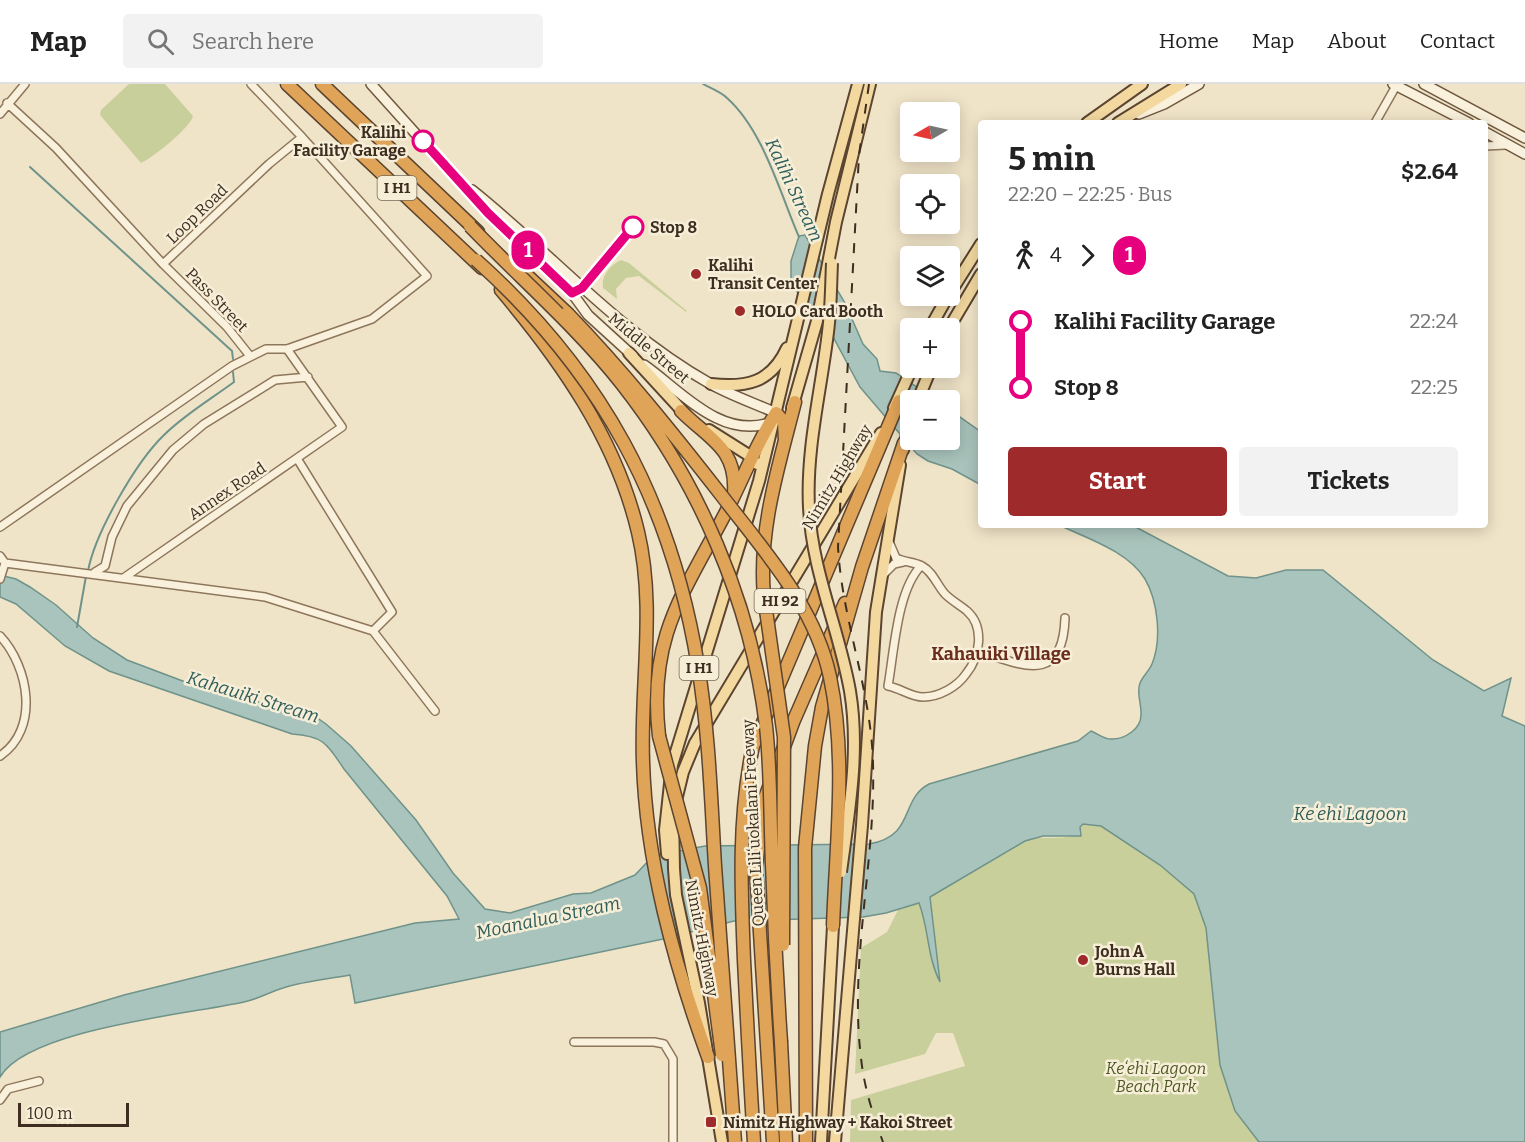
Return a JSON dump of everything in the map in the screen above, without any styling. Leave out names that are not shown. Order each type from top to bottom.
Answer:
[{"type":"highway","name":"I H1","points":[[287,84],[548,330],[608,413],[654,504],[680,580],[693,637],[704,709],[735,1142]]},
{"type":"highway","name":"Queen Liliʻuokalani Freeway","points":[[322,84],[470,226],[621,383],[649,420],[685,480],[718,546],[742,612],[766,727],[786,1142]]},
{"type":"highway","points":[[470,226],[538,285],[615,362],[780,571],[805,612],[825,658],[838,727],[833,926]]},
{"type":"highway","points":[[476,260],[554,357],[586,407],[612,456],[632,508],[642,552],[646,586],[644,785],[657,881],[690,1007],[708,1057]]},
{"type":"highway","points":[[754,1142],[741,882],[741,825],[748,770],[753,746],[898,401]]},
{"type":"highway","points":[[781,1042],[784,737],[762,574],[765,532],[795,402]]},
{"type":"highway","points":[[681,411],[728,454],[733,468],[734,494]]},
{"type":"highway","points":[[776,418],[785,441]]},
{"type":"highway","points":[[735,1142],[700,888],[659,736],[656,684],[668,628],[689,576],[776,418]]},
{"type":"highway","points":[[806,1142],[805,885],[808,802],[822,707],[862,567],[902,450]]},
{"type":"highway","points":[[773,1142],[757,889],[758,828],[763,803],[794,720],[862,567]]},
{"type":"main road","name":"Middle Street","points":[[371,84],[488,213],[572,293],[588,315],[629,353],[711,416],[749,426],[776,418]]},
{"type":"main road","points":[[676,895],[666,851],[665,830],[672,765],[759,481],[776,418],[815,248],[858,84]]},
{"type":"main road","points":[[776,418],[795,402],[817,321],[836,222],[870,84]]},
{"type":"main road","points":[[1091,120],[1142,84]]},
{"type":"main road","points":[[1122,120],[1181,84]]},
{"type":"main road","points":[[1123,120],[1164,104],[1199,84]]},
{"type":"main road","points":[[1424,84],[1525,138]]},
{"type":"main road","points":[[1394,85],[1461,120]]},
{"type":"main road","points":[[1488,133],[1525,153]]},
{"type":"main road","name":"Middle Street","points":[[456,177],[495,208],[575,282],[683,367],[776,418]]},
{"type":"main road","points":[[960,277],[978,249]]},
{"type":"main road","points":[[821,1142],[833,926],[853,775],[854,716],[844,665],[814,553],[809,485],[811,443],[828,330],[829,265]]},
{"type":"main road","points":[[955,318],[978,279]]},
{"type":"main road","points":[[711,384],[735,387],[763,378],[784,354],[795,332]]},
{"type":"main road","points":[[629,353],[681,411],[753,459],[759,471],[759,481]]},
{"type":"main road","points":[[898,401],[908,378]]},
{"type":"main road","name":"Nimitz Highway","points":[[722,1142],[676,895],[673,813],[683,772],[705,725],[883,433]]},
{"type":"main road","points":[[835,1142],[862,825],[876,612],[903,450]]},
{"type":"street","points":[[0,114],[25,84]]},
{"type":"street","points":[[0,527],[250,356],[272,347],[287,349],[372,319],[427,276],[251,84]]},
{"type":"street","points":[[1376,120],[1394,85]]},
{"type":"street","name":"Loop Road","points":[[7,103],[56,148],[163,264],[269,164],[302,137]]},
{"type":"street","points":[[1488,126],[1491,120]]},
{"type":"street","points":[[1488,146],[1510,146]]},
{"type":"street","name":"Pass Street","points":[[163,264],[227,327],[250,356]]},
{"type":"street","points":[[287,349],[308,377]]},
{"type":"street","points":[[92,573],[105,566],[116,528],[127,506],[173,450],[211,419],[275,380],[308,377]]},
{"type":"street","name":"Annex Road","points":[[125,577],[298,460],[342,427],[308,377]]},
{"type":"street","points":[[298,460],[392,612],[373,631]]},
{"type":"street","points":[[889,540],[896,558],[921,566],[930,573],[950,599],[972,617],[978,632],[977,651],[963,678],[940,694],[922,697],[888,686],[906,592],[912,576],[921,566]]},
{"type":"street","points":[[0,556],[5,563],[265,597],[373,631],[435,711]]},
{"type":"street","points":[[883,577],[894,564],[903,562]]},
{"type":"street","points":[[1,575],[5,563]]},
{"type":"street","points":[[977,651],[1024,665],[1040,664],[1059,653],[1064,645],[1065,618]]},
{"type":"street","points":[[0,636],[18,663],[26,700],[14,745],[0,756]]},
{"type":"street","points":[[574,1041],[664,1044],[673,1059],[672,1142]]},
{"type":"street","points":[[0,1100],[8,1089],[39,1081]]},
{"type":"green space","points":[[129,84],[165,84],[193,116],[171,142],[141,163],[100,115],[101,110]]},
{"type":"green space","points":[[621,260],[629,263],[687,311],[639,276],[626,278],[616,289],[617,299],[603,288],[603,279],[607,271]]},
{"type":"green space","name":"Keʻehi Lagoon Beach Park","points":[[1083,824],[1101,826],[1160,865],[1194,894],[1206,928],[1220,1065],[1235,1111],[1259,1142],[850,1142],[851,1100],[965,1066],[953,1033],[936,1033],[925,1054],[855,1074],[861,948],[887,932],[898,910],[931,895],[1007,848],[1030,839],[1076,835],[1081,832],[1080,828]]},
{"type":"water","points":[[805,235],[845,303],[863,344],[877,359],[880,371],[896,373],[900,378],[921,390],[900,390],[900,434],[860,387],[832,335],[795,289],[791,279],[791,261],[799,236]]},
{"type":"water","points":[[960,417],[978,430],[978,483],[952,469],[928,461],[914,450],[960,450]]},
{"type":"water","name":"Keʻehi Lagoon","points":[[1066,528],[1138,528],[1228,576],[1256,578],[1286,570],[1323,570],[1433,660],[1484,691],[1511,678],[1502,716],[1525,726],[1525,1142],[1259,1142],[1235,1111],[1220,1065],[1206,928],[1194,894],[1160,865],[1101,826],[1083,824],[1080,827],[1081,836],[1043,836],[1025,841],[930,897],[940,982],[933,963],[919,903],[863,917],[734,921],[663,939],[355,1003],[350,975],[299,984],[244,1002],[150,1018],[75,1035],[42,1047],[16,1060],[0,1077],[0,1032],[124,995],[415,923],[459,919],[447,896],[324,743],[318,739],[292,734],[109,671],[65,646],[16,604],[0,597],[0,575],[16,579],[30,587],[56,605],[93,638],[127,660],[204,689],[313,715],[351,746],[416,820],[453,873],[485,909],[510,913],[573,894],[591,893],[635,875],[653,856],[705,846],[869,844],[884,840],[901,826],[914,799],[929,784],[1078,741],[1091,731],[1109,739],[1117,739],[1131,732],[1140,720],[1140,683],[1152,664],[1155,654],[1158,632],[1156,609],[1145,579],[1138,569],[1117,553]]},
{"type":"waterway","name":"Kalihi Stream","points":[[703,84],[727,98],[751,127],[761,144],[799,237]]},
{"type":"waterway","points":[[30,167],[232,351],[233,359]]},
{"type":"waterway","points":[[88,571],[92,555],[108,518],[141,462],[172,428],[234,382],[233,372]]},
{"type":"waterway","points":[[77,627],[86,576]]},
{"type":"railway","points":[[869,84],[859,155],[838,547],[845,601],[871,735],[873,800],[860,947],[858,1021],[864,1080],[883,1142]]},
{"type":"bus line","name":"1","points":[[423,141],[488,213],[572,293],[582,288],[633,227]]},
{"type":"place","name":"Kalihi Facility Garage","points":[[423,141]]},
{"type":"place","name":"Stop 8","points":[[633,227]]},
{"type":"place","name":"Kalihi Transit Center","points":[[696,274]]},
{"type":"place","name":"HOLO Card Booth","points":[[740,311]]},
{"type":"place","name":"John A Burns Hall","points":[[1083,960]]},
{"type":"place","name":"Nimitz Highway + Kakoi Street","points":[[711,1122]]},
{"type":"district","name":"Kahauiki Village","points":[[1001,654]]},
{"type":"water label","name":"Kahauiki Stream","points":[[253,697]]},
{"type":"water label","name":"Moanalua Stream","points":[[548,918]]}]
